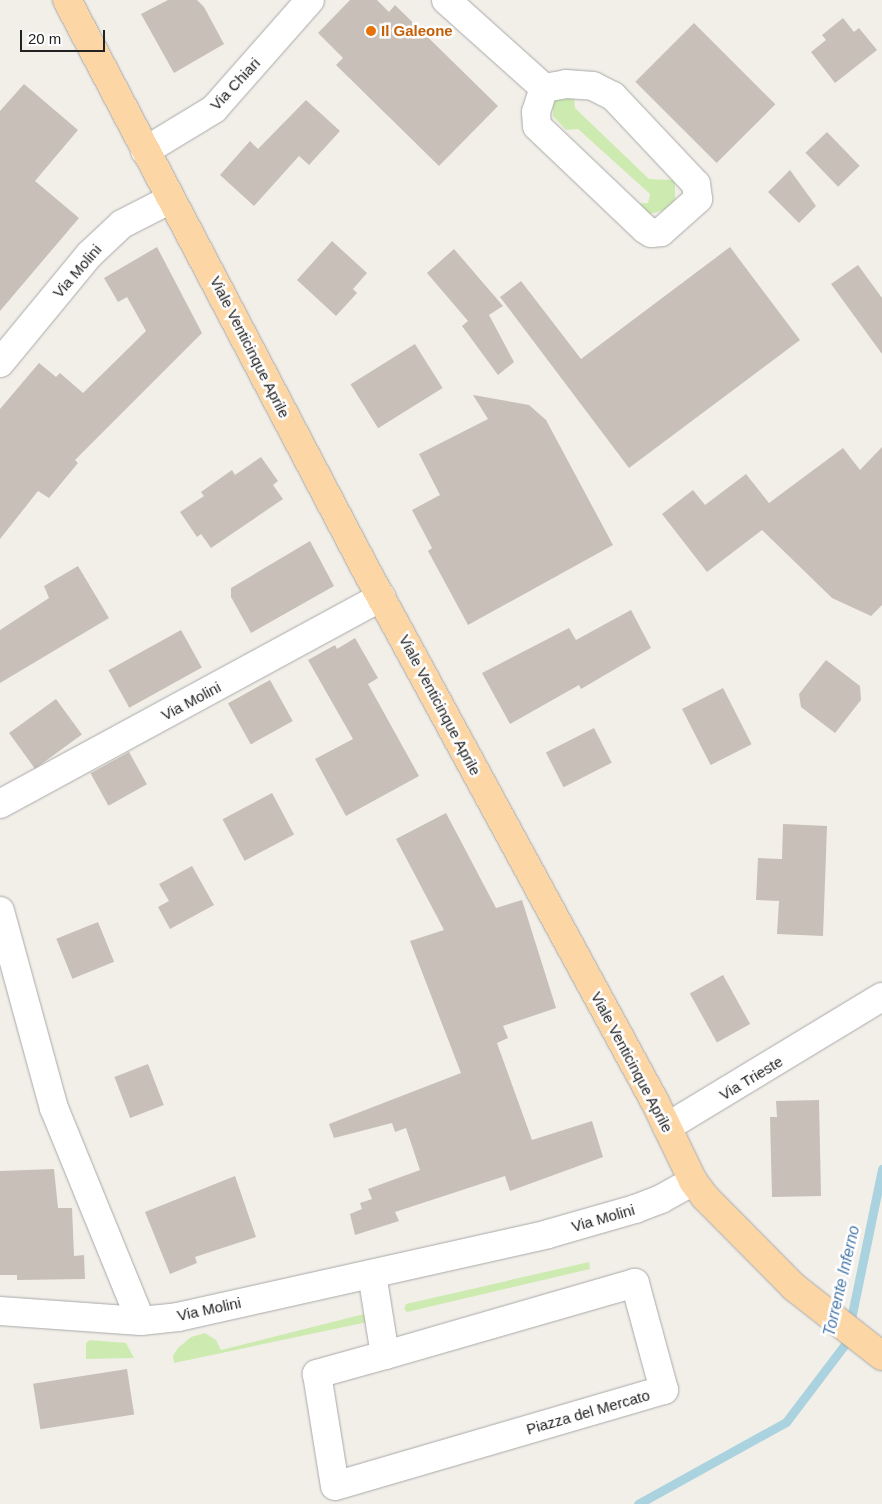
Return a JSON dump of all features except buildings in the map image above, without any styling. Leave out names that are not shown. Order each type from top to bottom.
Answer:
[{"type":"main road","name":"Viale Venticinque Aprile","points":[[67,0],[382,597],[667,1127],[693,1181],[705,1198],[794,1287],[882,1356]]},
{"type":"street","name":"Via Chiari","points":[[146,151],[214,109],[310,0]]},
{"type":"street","points":[[446,0],[544,88]]},
{"type":"street","points":[[566,84],[593,86],[613,96],[696,184],[698,199],[661,232],[651,233],[645,229],[537,126],[536,112],[544,88],[566,84]]},
{"type":"street","name":"Via Molini","points":[[0,363],[90,254],[116,230],[171,200]]},
{"type":"street","name":"Via Molini","points":[[0,804],[382,597]]},
{"type":"street","points":[[0,911],[54,1108],[140,1321]]},
{"type":"street","name":"Via Trieste","points":[[667,1127],[882,997]]},
{"type":"street","name":"Via Molini","points":[[0,1310],[140,1321],[178,1317],[548,1234],[661,1200],[693,1181]]},
{"type":"street","points":[[372,1274],[385,1355]]},
{"type":"street","name":"Piazza del Mercato","points":[[635,1283],[664,1390],[335,1486],[317,1374],[385,1355],[635,1283]]},
{"type":"green space","points":[[553,96],[574,97],[575,108],[649,179],[675,180],[675,199],[668,209],[650,214],[633,204],[648,203],[650,194],[578,129],[566,130],[553,116]]},
{"type":"green space","points":[[589,1262],[590,1269],[407,1312],[404,1309],[406,1304]]},
{"type":"green space","points":[[376,1311],[377,1320],[174,1363],[173,1356],[178,1348],[191,1337],[205,1333],[216,1340],[221,1350]]},
{"type":"green space","points":[[90,1340],[126,1343],[134,1358],[86,1359],[86,1343]]},
{"type":"waterway","name":"Torrente Inferno","points":[[638,1504],[786,1422],[846,1343],[882,1169]]},
{"type":"place","name":"Il Galeone","points":[[371,31]]}]
